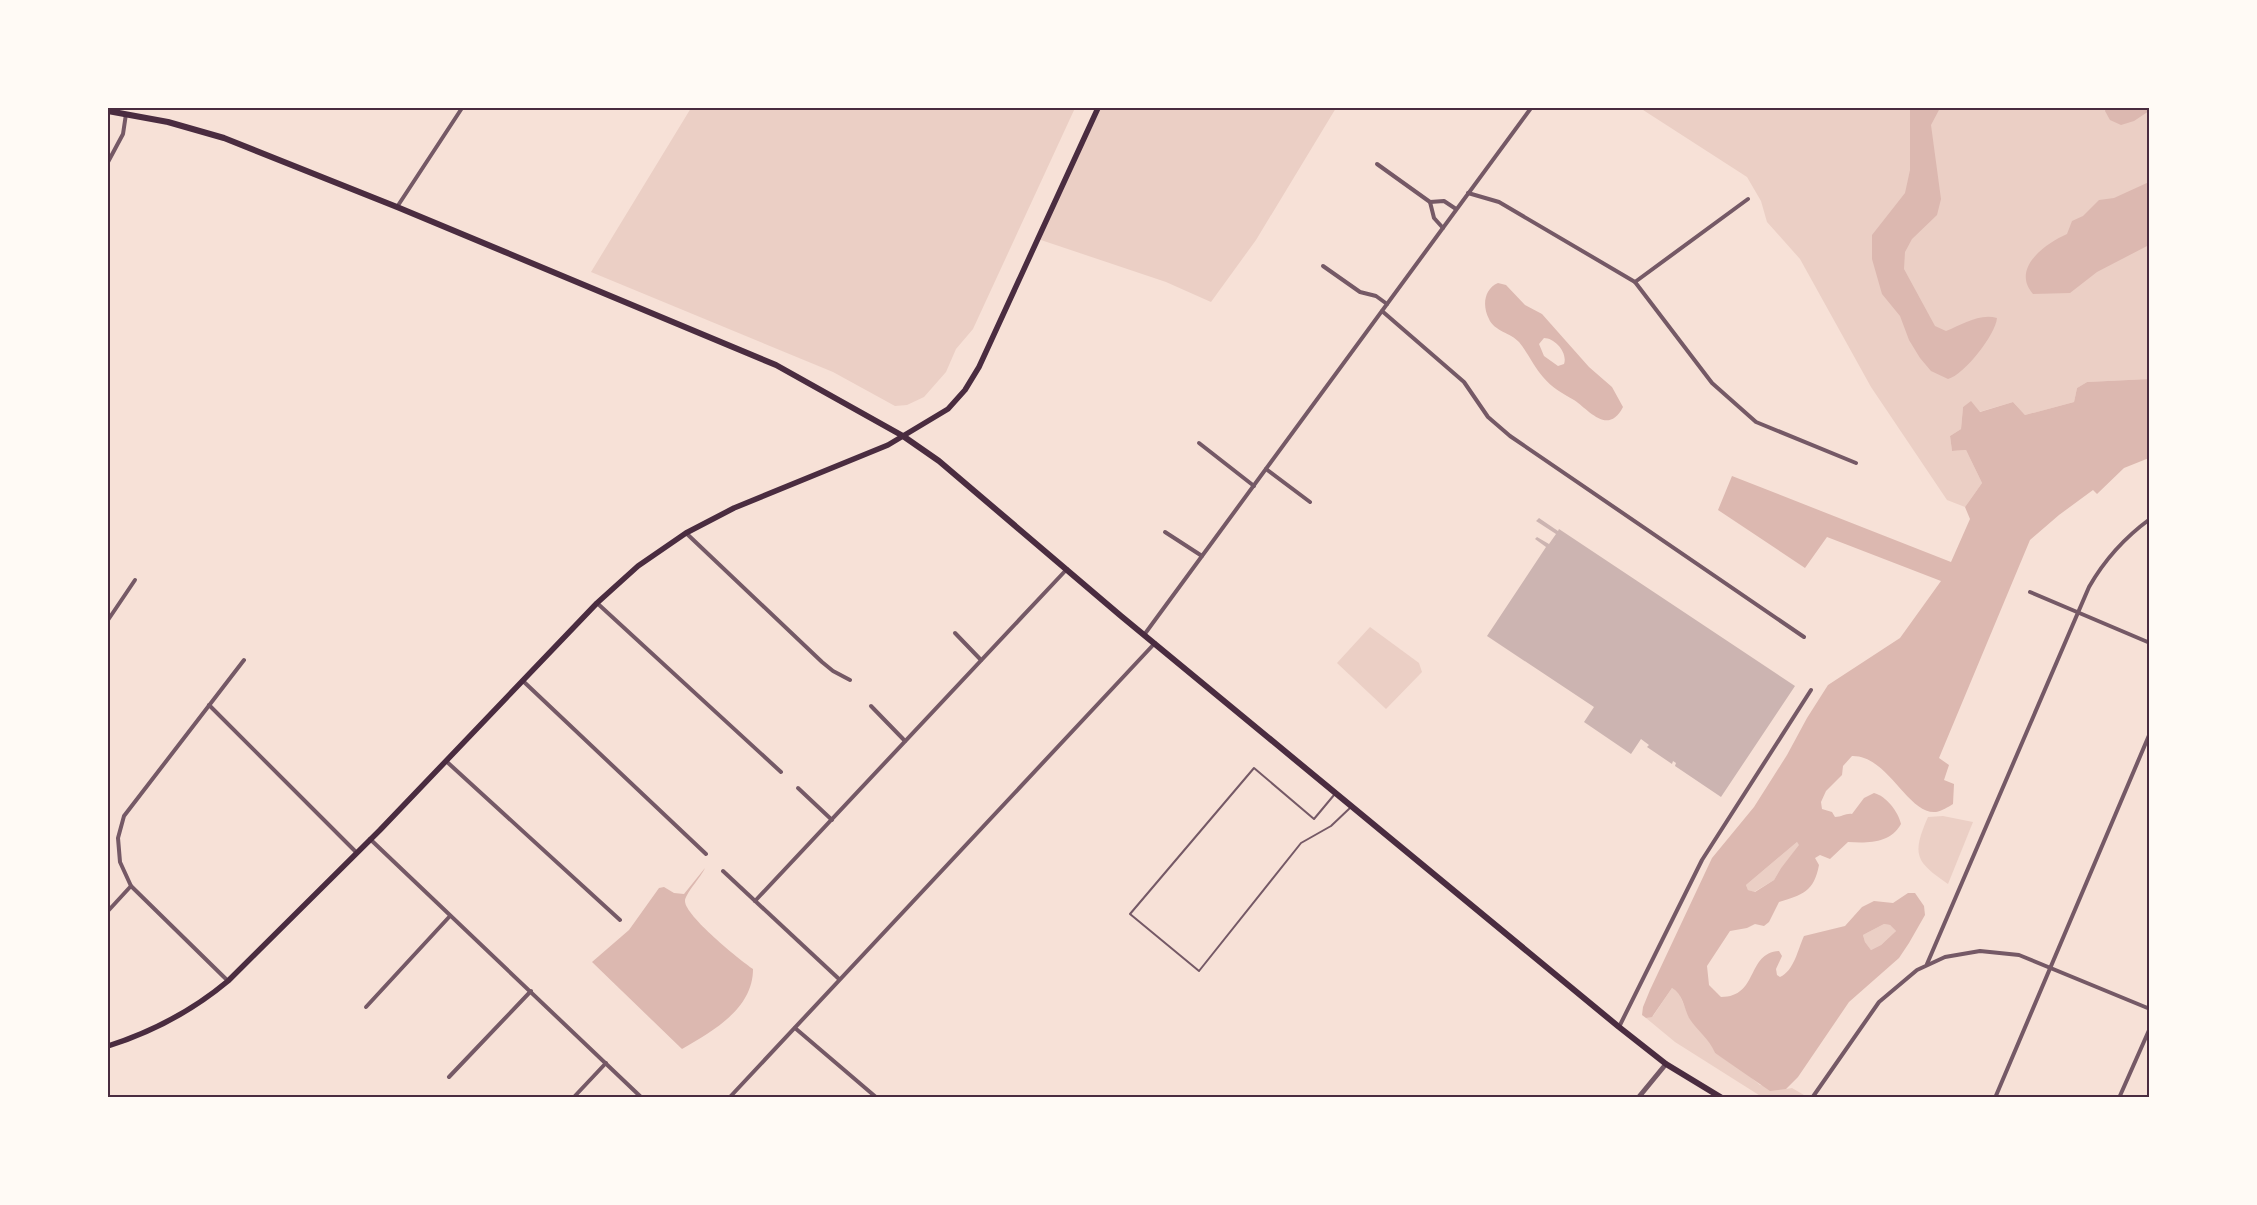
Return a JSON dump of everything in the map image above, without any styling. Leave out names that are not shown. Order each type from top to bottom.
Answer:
[{"type":"main road","points":[[108,1046],[139,1036],[183,1013],[205,1000],[228,981],[370,839],[597,603],[638,566],[686,534],[734,508],[888,444],[948,409],[965,390],[979,367],[1098,108]]},
{"type":"main road","points":[[108,111],[168,122],[224,138],[397,207],[776,365],[903,436],[939,461],[1335,794],[1619,1027],[1666,1064],[1722,1098]]},
{"type":"street","points":[[397,207],[462,108]]},
{"type":"street","points":[[1144,635],[1531,108]]},
{"type":"street","points":[[108,162],[123,134],[126,114]]},
{"type":"street","points":[[1377,164],[1430,202],[1444,201],[1456,209]]},
{"type":"street","points":[[1468,193],[1499,202],[1635,282],[1712,383],[1756,422],[1856,462]]},
{"type":"street","points":[[1635,282],[1748,199]]},
{"type":"street","points":[[1430,202],[1434,218],[1443,228]]},
{"type":"street","points":[[1323,266],[1360,292],[1376,296],[1386,304]]},
{"type":"street","points":[[1382,311],[1464,382],[1488,417],[1510,436],[1804,637]]},
{"type":"street","points":[[1200,443],[1254,486]]},
{"type":"street","points":[[1266,469],[1310,502]]},
{"type":"street","points":[[1927,964],[2089,587],[2105,560],[2123,541],[2150,519]]},
{"type":"street","points":[[1165,532],[1202,556]]},
{"type":"street","points":[[686,534],[822,662],[842,677],[850,680]]},
{"type":"street","points":[[754,901],[1067,569]]},
{"type":"street","points":[[108,620],[135,580]]},
{"type":"street","points":[[2030,592],[2150,643]]},
{"type":"street","points":[[597,603],[780,772]]},
{"type":"street","points":[[108,607],[114,611]]},
{"type":"street","points":[[955,633],[981,660]]},
{"type":"street","points":[[730,1098],[839,979],[1155,644]]},
{"type":"street","points":[[228,981],[131,886],[120,862],[118,838],[124,816],[244,660]]},
{"type":"street","points":[[523,681],[706,854]]},
{"type":"street","points":[[1619,1027],[1702,860],[1812,690]]},
{"type":"street","points":[[209,705],[356,852]]},
{"type":"street","points":[[871,706],[905,741]]},
{"type":"street","points":[[1995,1098],[2150,733]]},
{"type":"street","points":[[446,761],[620,920]]},
{"type":"street","points":[[798,788],[832,820]]},
{"type":"street","points":[[370,839],[642,1098]]},
{"type":"street","points":[[723,871],[839,979]]},
{"type":"street","points":[[108,910],[131,886]]},
{"type":"street","points":[[366,1008],[450,916]]},
{"type":"street","points":[[1812,1098],[1875,1006],[1899,984],[1927,964],[1956,954],[1993,950],[2019,954],[2150,1009]]},
{"type":"street","points":[[449,1077],[531,991]]},
{"type":"street","points":[[795,1028],[877,1098]]},
{"type":"street","points":[[2119,1098],[2150,1028]]},
{"type":"street","points":[[573,1098],[606,1063]]},
{"type":"street","points":[[1638,1098],[1666,1064]]},
{"type":"lane","points":[[1335,794],[1314,819],[1254,768],[1130,914],[1199,971],[1301,843],[1331,826],[1351,806]]},
{"type":"shaded area","points":[[691,108],[1075,108],[973,329],[956,349],[946,372],[924,397],[907,405],[895,406],[833,372],[591,272]]},
{"type":"shaded area","points":[[1098,108],[1336,108],[1256,240],[1211,302],[1166,282],[1035,238]]},
{"type":"shaded area","points":[[1640,108],[2149,108],[2149,379],[2087,382],[2077,388],[2074,402],[2025,415],[2013,402],[1979,412],[1971,402],[1963,407],[1961,429],[1950,436],[1952,451],[1966,450],[1982,483],[1965,507],[1947,500],[1871,387],[1800,259],[1767,222],[1761,201],[1747,177]]},
{"type":"shaded area","points":[[1910,108],[1940,108],[1931,125],[1941,199],[1937,215],[1912,239],[1905,252],[1904,269],[1935,326],[1946,331],[1977,318],[1997,318],[1991,334],[1978,353],[1962,370],[1948,379],[1931,371],[1920,358],[1909,340],[1900,316],[1882,294],[1872,259],[1872,235],[1905,193],[1910,170]]},
{"type":"shaded area","points":[[2106,108],[2149,108],[2149,111],[2134,121],[2121,125],[2110,120],[2105,111]]},
{"type":"shaded area","points":[[2149,182],[2149,245],[2097,272],[2070,293],[2033,294],[2027,285],[2026,275],[2033,258],[2040,251],[2067,234],[2072,221],[2083,216],[2099,200],[2114,198]]},
{"type":"shaded area","points":[[1498,283],[1506,285],[1525,305],[1542,314],[1589,367],[1612,387],[1623,407],[1617,415],[1611,420],[1599,418],[1546,381],[1519,342],[1491,323],[1485,309],[1485,303],[1487,294]],"holes":[[[1544,338],[1560,347],[1564,355],[1564,364],[1558,366],[1544,356],[1539,344]]]},
{"type":"shaded area","points":[[2149,379],[2149,458],[2124,468],[2097,494],[2093,490],[2059,515],[2030,540],[1939,758],[1949,765],[1944,780],[1954,784],[1953,804],[1936,812],[1926,810],[1916,804],[1876,765],[1865,758],[1852,756],[1843,766],[1842,775],[1826,791],[1821,802],[1822,809],[1832,812],[1835,817],[1852,814],[1864,798],[1874,793],[1883,797],[1891,805],[1901,824],[1896,831],[1884,839],[1870,842],[1848,842],[1830,859],[1820,855],[1815,858],[1819,865],[1817,874],[1806,891],[1779,902],[1769,922],[1764,926],[1755,924],[1747,928],[1730,931],[1707,966],[1709,985],[1721,997],[1733,995],[1747,983],[1761,959],[1779,951],[1782,956],[1776,969],[1777,975],[1780,977],[1792,965],[1804,936],[1845,926],[1862,907],[1874,901],[1893,903],[1908,893],[1915,893],[1924,906],[1925,915],[1899,958],[1849,1002],[1798,1077],[1786,1089],[1770,1091],[1715,1053],[1710,1043],[1689,1018],[1681,997],[1672,988],[1652,1017],[1646,1018],[1642,1015],[1643,1007],[1712,858],[1754,807],[1828,685],[1900,638],[1941,581],[1827,537],[1805,568],[1718,510],[1732,476],[1951,562],[1970,519],[1965,507],[1982,483],[1966,450],[1952,451],[1950,436],[1961,429],[1963,407],[1971,401],[1980,412],[2013,402],[2025,415],[2074,402],[2077,388],[2087,382]],"holes":[[[1797,842],[1799,845],[1774,880],[1755,892],[1748,890],[1746,885]],[[1884,924],[1890,925],[1896,931],[1881,945],[1871,950],[1865,942],[1863,935]]]},
{"type":"shaded area","points":[[1370,627],[1419,663],[1422,672],[1386,709],[1337,663]]},
{"type":"shaded area","points":[[1943,816],[1973,822],[1948,884],[1929,870],[1923,863],[1918,849],[1919,840],[1928,817]]},
{"type":"shaded area","points":[[1797,842],[1800,845],[1781,868],[1774,880],[1754,892],[1748,890],[1746,885]]},
{"type":"shaded area","points":[[705,868],[686,898],[687,908],[703,927],[753,969],[751,983],[739,1007],[706,1035],[682,1049],[592,962],[629,930],[659,888],[664,887],[674,893],[684,894]]},
{"type":"shaded area","points":[[1884,924],[1890,925],[1896,931],[1881,945],[1871,950],[1865,942],[1863,935]]},
{"type":"shaded area","points":[[1672,988],[1678,991],[1690,1019],[1712,1044],[1715,1053],[1742,1070],[1760,1085],[1786,1089],[1792,1088],[1804,1095],[1801,1097],[1762,1097],[1675,1042],[1646,1018],[1653,1016]]},
{"type":"building","points":[[1539,518],[1558,531],[1559,529],[1795,686],[1721,797],[1675,766],[1676,763],[1673,761],[1672,764],[1647,747],[1649,745],[1641,739],[1631,754],[1584,722],[1594,707],[1487,636],[1546,547],[1535,539],[1537,537],[1549,544],[1556,534],[1536,521]]}]
